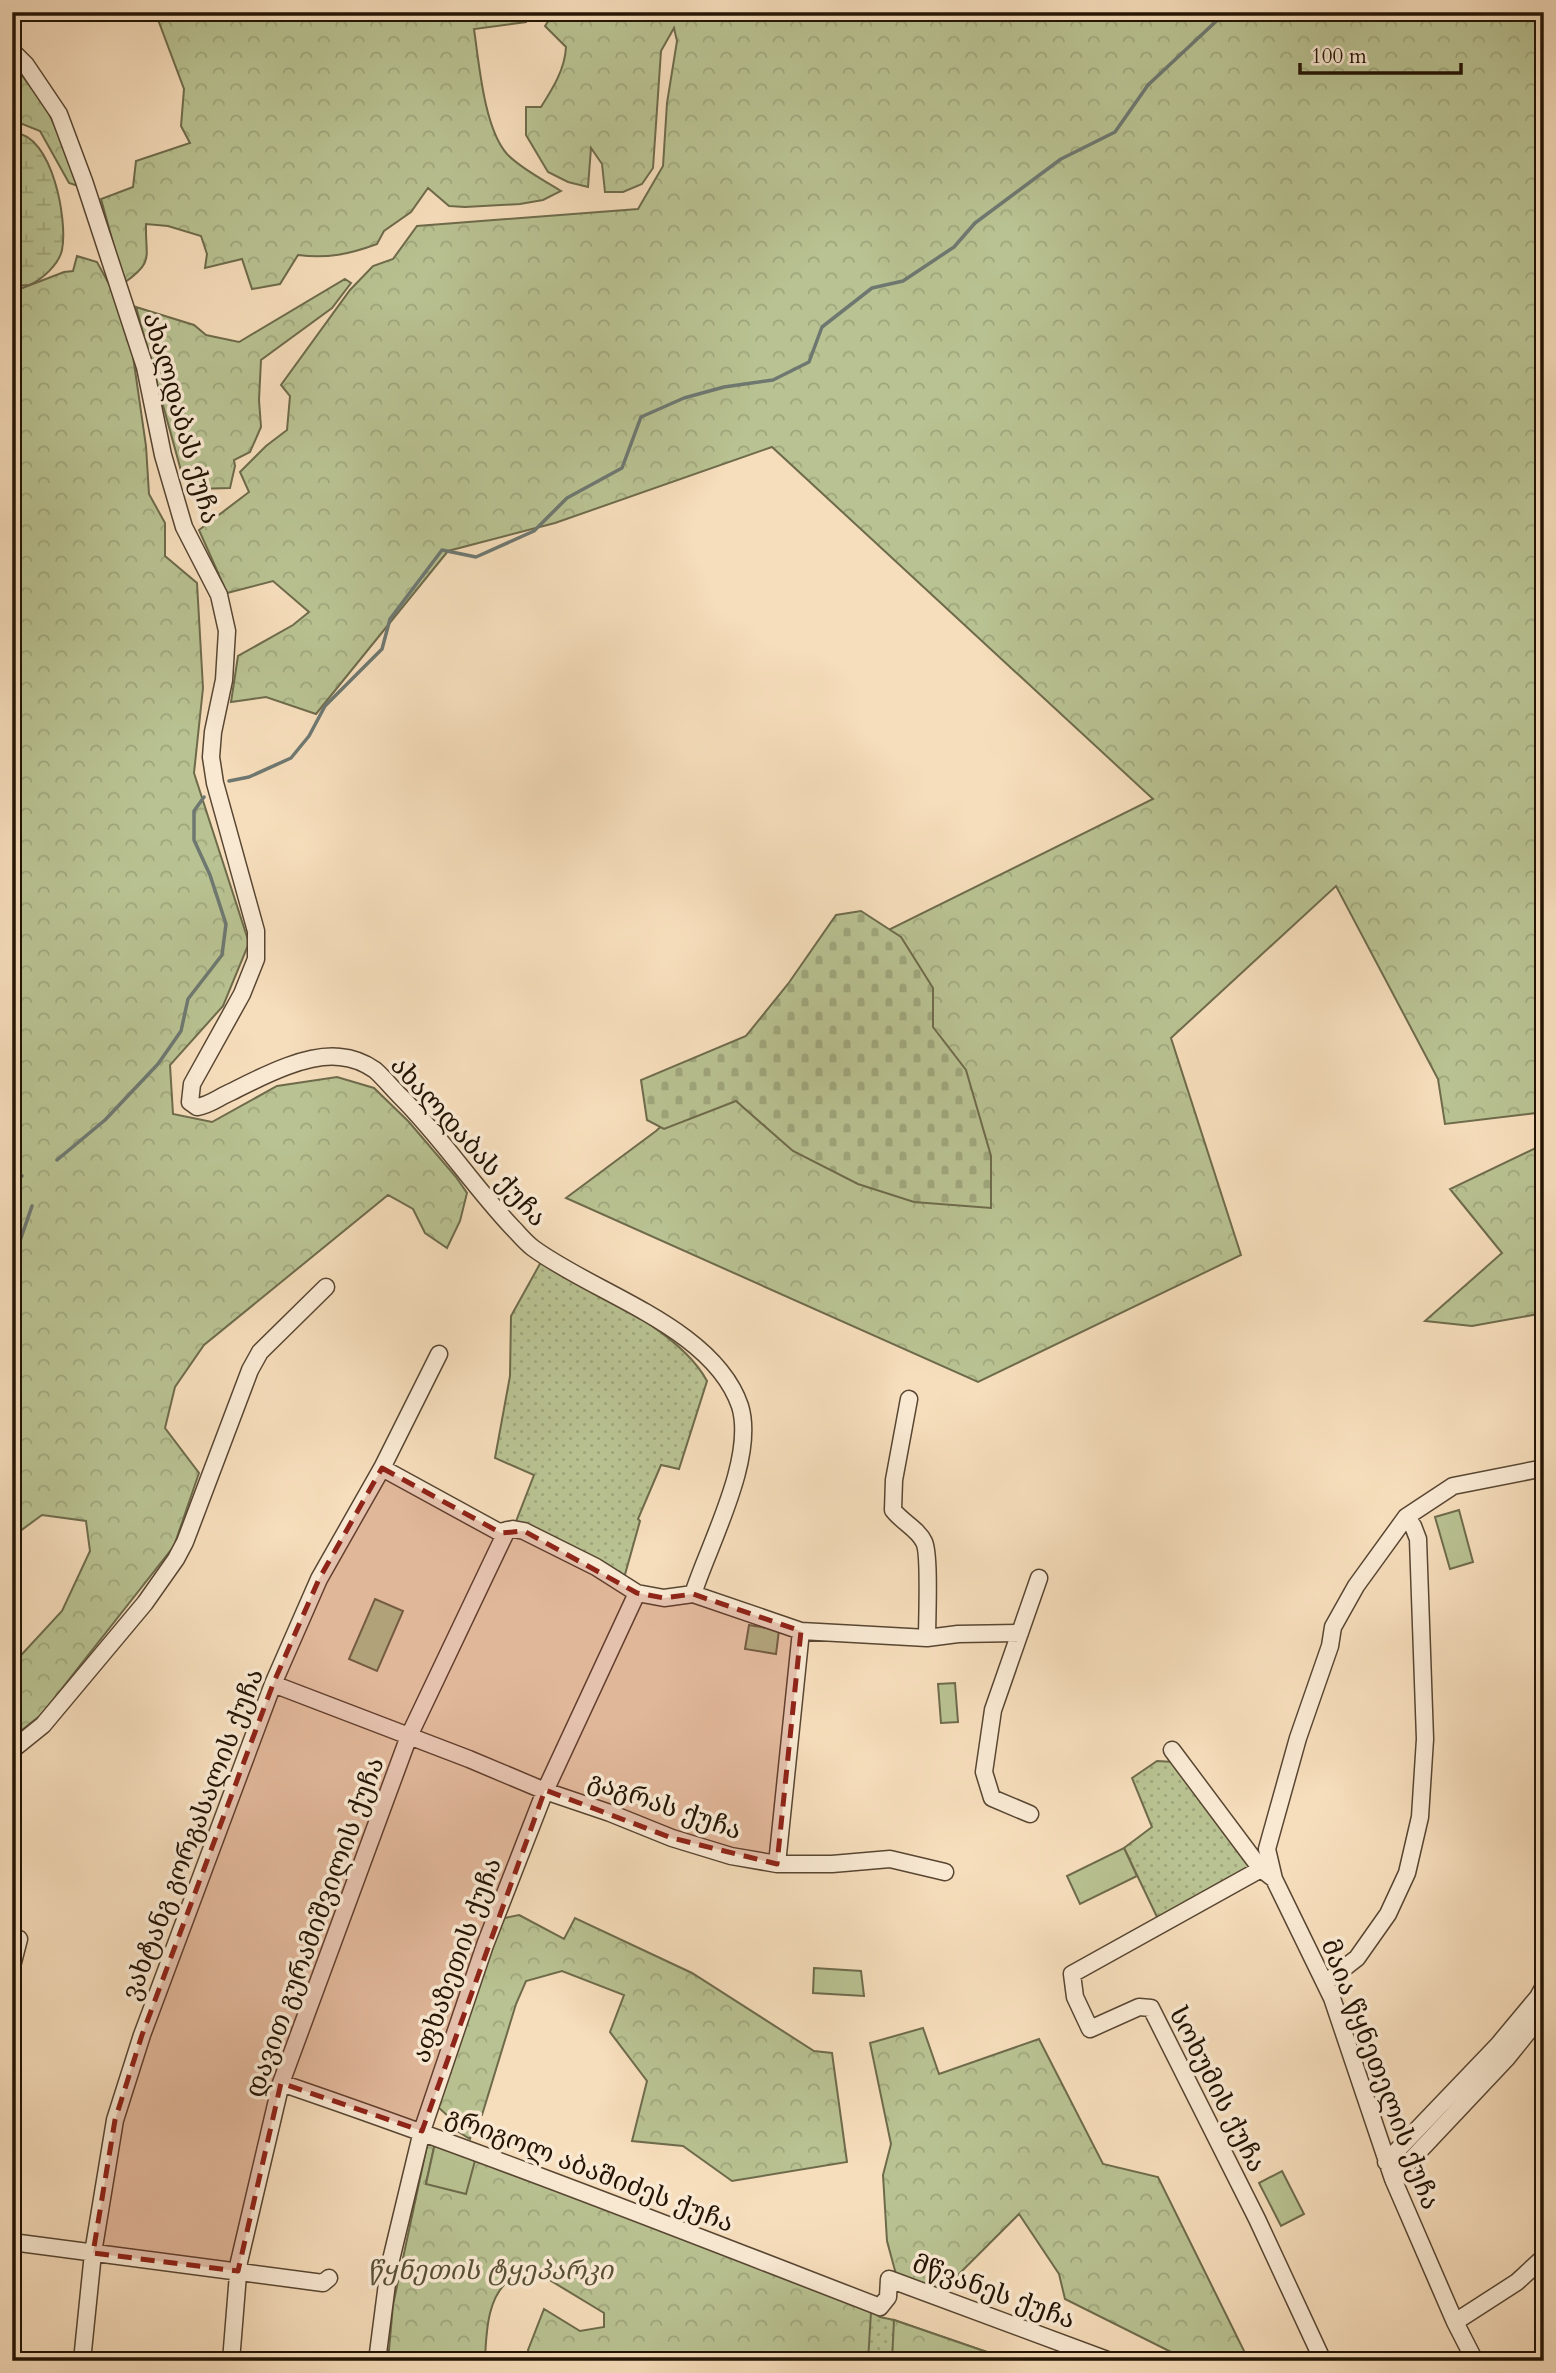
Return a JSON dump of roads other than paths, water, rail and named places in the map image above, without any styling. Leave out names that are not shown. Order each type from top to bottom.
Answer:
[{"type":"street","name":"ახალდაბას ქუჩა","points":[[12,51],[26,65],[59,114],[145,367],[163,455],[184,527],[219,595],[227,631],[224,680],[213,732],[211,757],[215,783],[256,931],[256,959],[242,994],[192,1084],[190,1102],[197,1107],[205,1106],[229,1092],[304,1061],[325,1056],[357,1061],[375,1070],[422,1118],[490,1203],[532,1248],[688,1340],[728,1381],[741,1410],[742,1436],[735,1482],[692,1594]]},
{"type":"street","points":[[12,1750],[43,1725],[145,1603],[165,1575],[185,1542],[250,1370],[261,1353],[326,1287]]},
{"type":"street","name":"ვახტანგ გორგასალის ქუჩა","points":[[82,2361],[93,2253],[115,2120],[142,2035],[273,1684],[318,1579],[382,1468],[439,1354]]},
{"type":"street","points":[[909,1399],[894,1480],[893,1510],[900,1520],[919,1534],[926,1547],[927,1638]]},
{"type":"street","points":[[382,1468],[499,1532],[524,1531],[596,1567],[637,1593],[664,1598],[692,1594],[802,1631],[927,1638],[958,1634],[1020,1633]]},
{"type":"street","name":"მაია წყნეთელის ქუჩა","points":[[1475,2361],[1455,2322],[1386,2162],[1325,1983],[1274,1879],[1267,1849],[1298,1738],[1330,1647],[1333,1627],[1356,1586],[1406,1517],[1453,1486],[1544,1468]]},
{"type":"street","points":[[1325,1983],[1357,1958],[1388,1914],[1407,1873],[1420,1817],[1425,1739],[1418,1539],[1406,1517]]},
{"type":"street","name":"დავით გურამიშვილის ქუჩა","points":[[231,2361],[238,2272],[281,2082],[409,1736],[507,1530]]},
{"type":"street","points":[[1030,1814],[992,1798],[984,1772],[993,1710],[1039,1578]]},
{"type":"street","name":"აფხაზეთის ქუჩა","points":[[377,2361],[389,2268],[422,2131],[485,1945],[545,1791],[637,1593]]},
{"type":"street","name":"გაგრას ქუჩა","points":[[273,1684],[672,1838],[731,1856],[778,1864],[802,1631]]},
{"type":"street","points":[[1172,1750],[1261,1869],[1274,1879]]},
{"type":"street","points":[[778,1864],[832,1864],[890,1859],[945,1872]]},
{"type":"street","name":"სოხუმის ქუჩა","points":[[1261,1869],[1072,1974],[1075,1997],[1090,2029],[1139,2007],[1151,2008],[1257,2219],[1323,2361]]},
{"type":"street","points":[[12,1966],[19,1939]]},
{"type":"street","points":[[1393,2179],[1544,1986]]},
{"type":"street","points":[[1469,2085],[1507,2058],[1544,2012]]},
{"type":"street","name":"გრიგოლ აბაშიძეს ქუჩა","points":[[281,2082],[422,2131],[880,2307]]},
{"type":"street","points":[[1386,2162],[1442,2114]]},
{"type":"street","points":[[12,2242],[275,2279],[323,2283],[329,2278]]},
{"type":"street","points":[[1455,2322],[1517,2282],[1544,2257]]},
{"type":"street","name":"მწვანეს ქუჩა","points":[[880,2307],[888,2297],[889,2279],[1110,2361]]},
{"type":"waterway","points":[[229,781],[249,777],[291,758],[309,736],[325,706],[382,649],[390,619],[442,550],[476,557],[534,531],[567,498],[622,468],[641,417],[684,398],[724,387],[773,380],[809,362],[822,327],[872,288],[903,281],[954,247],[975,223],[1061,159],[1115,132],[1148,85],[1226,12]]},
{"type":"waterway","points":[[57,1160],[105,1120],[158,1064],[181,1031],[188,999],[222,955],[226,924],[210,875],[194,840],[194,811],[204,797]]},
{"type":"waterway","points":[[12,1173],[22,1176]]},
{"type":"waterway","points":[[12,1264],[32,1206]]},
{"type":"park label","name":"წყნეთის ტყეპარკი","points":[[490,2270]]}]
